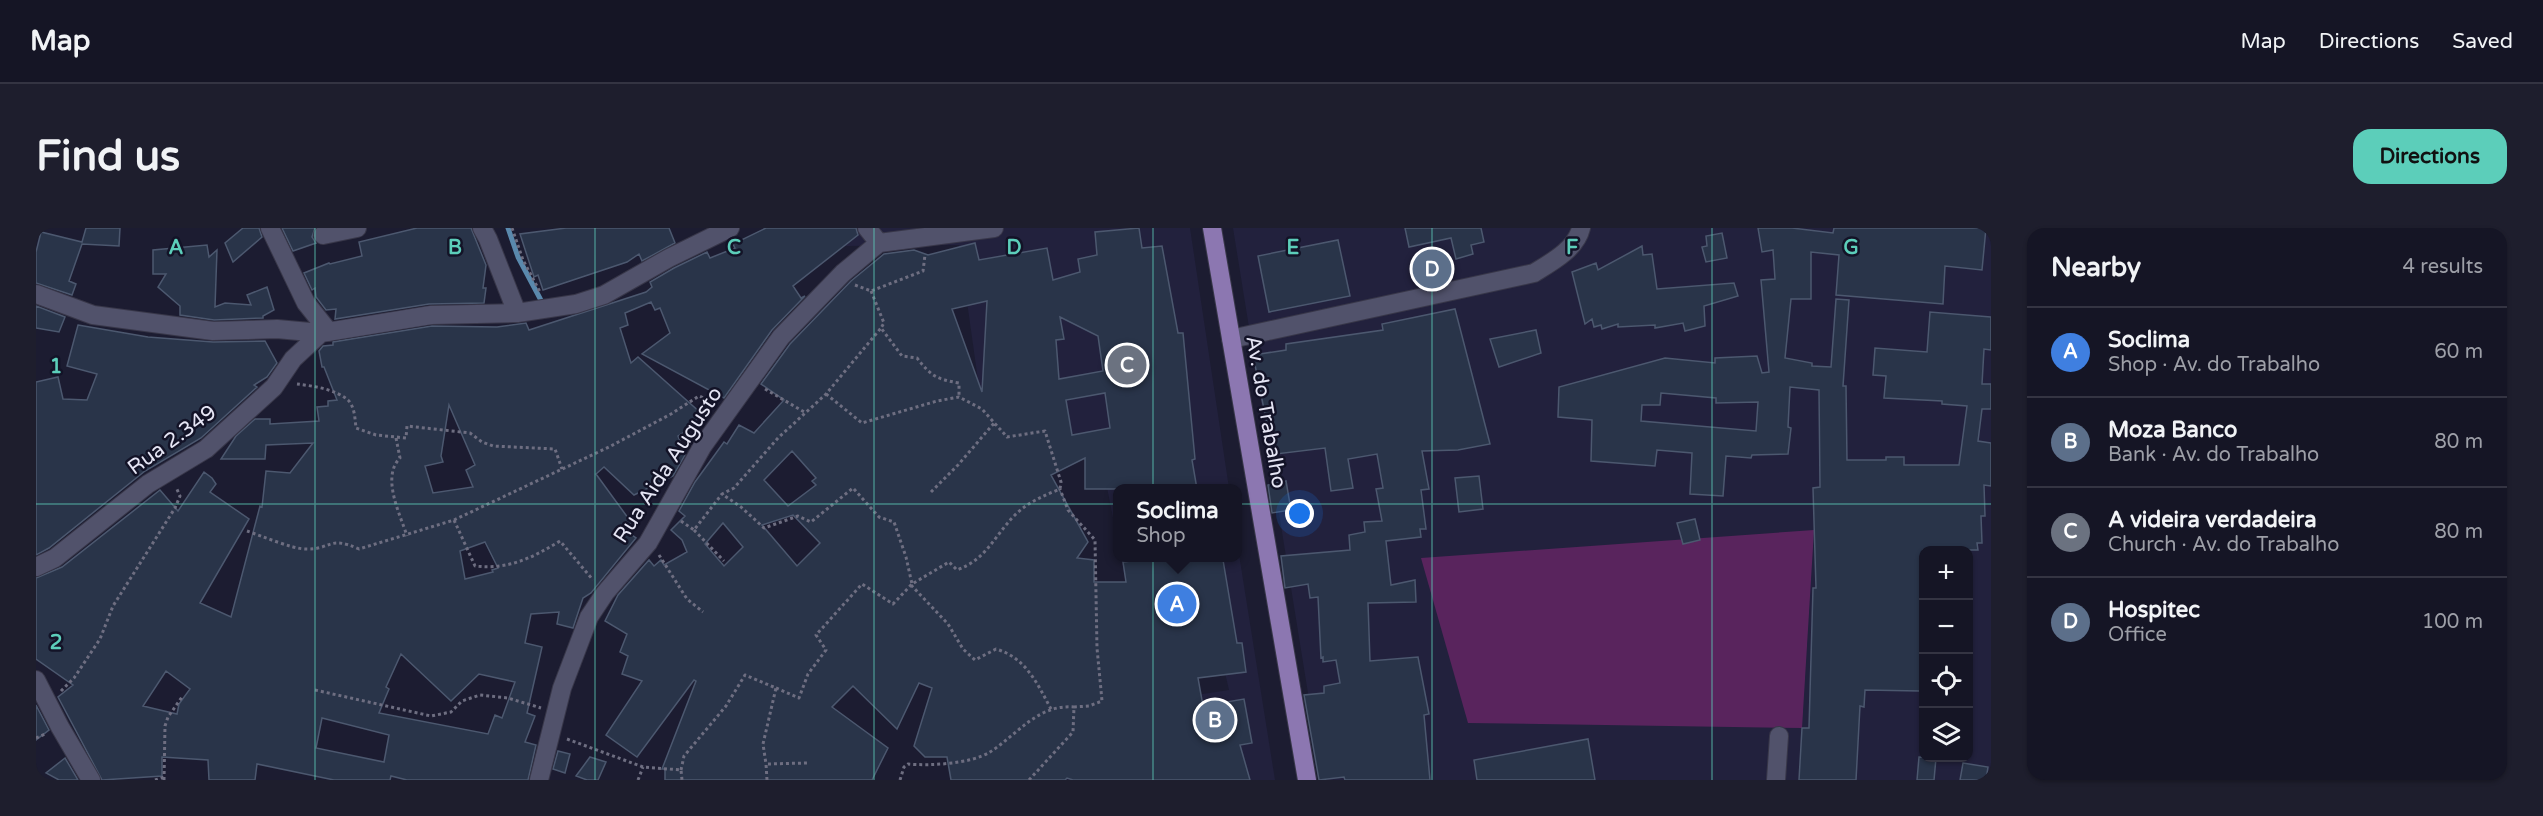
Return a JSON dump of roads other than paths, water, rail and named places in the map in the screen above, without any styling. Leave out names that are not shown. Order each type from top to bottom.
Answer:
[{"type":"main road","name":"Av. do Trabalho","points":[[1212,228],[1307,780]]},
{"type":"street","points":[[270,228],[306,303],[325,332]]},
{"type":"street","points":[[323,235],[357,228]]},
{"type":"street","points":[[482,228],[517,313]]},
{"type":"street","points":[[36,294],[93,315],[213,331],[277,328],[325,332],[431,315],[517,313],[576,304],[604,295],[669,258],[730,228]]},
{"type":"street","points":[[867,228],[879,243],[994,228]]},
{"type":"street","points":[[1231,339],[1534,273],[1556,260],[1579,238],[1581,228]]},
{"type":"street","name":"Rua Aida Augusto","points":[[539,780],[562,688],[589,617],[605,593],[648,543],[702,447],[781,337],[843,273],[879,243]]},
{"type":"street","name":"Rua 2.349","points":[[36,567],[55,558],[148,484],[206,449],[274,387],[294,359],[325,332]]},
{"type":"street","points":[[36,680],[91,780]]},
{"type":"street","points":[[1776,780],[1779,736]]},
{"type":"waterway","points":[[508,228],[518,257],[544,306]]},
{"type":"place","name":"Hospitec","points":[[1432,269]]},
{"type":"place","name":"A videira verdadeira","points":[[1127,365]]},
{"type":"place","name":"Soclima","points":[[1177,604]]},
{"type":"place","name":"Moza Banco","points":[[1215,720]]}]
